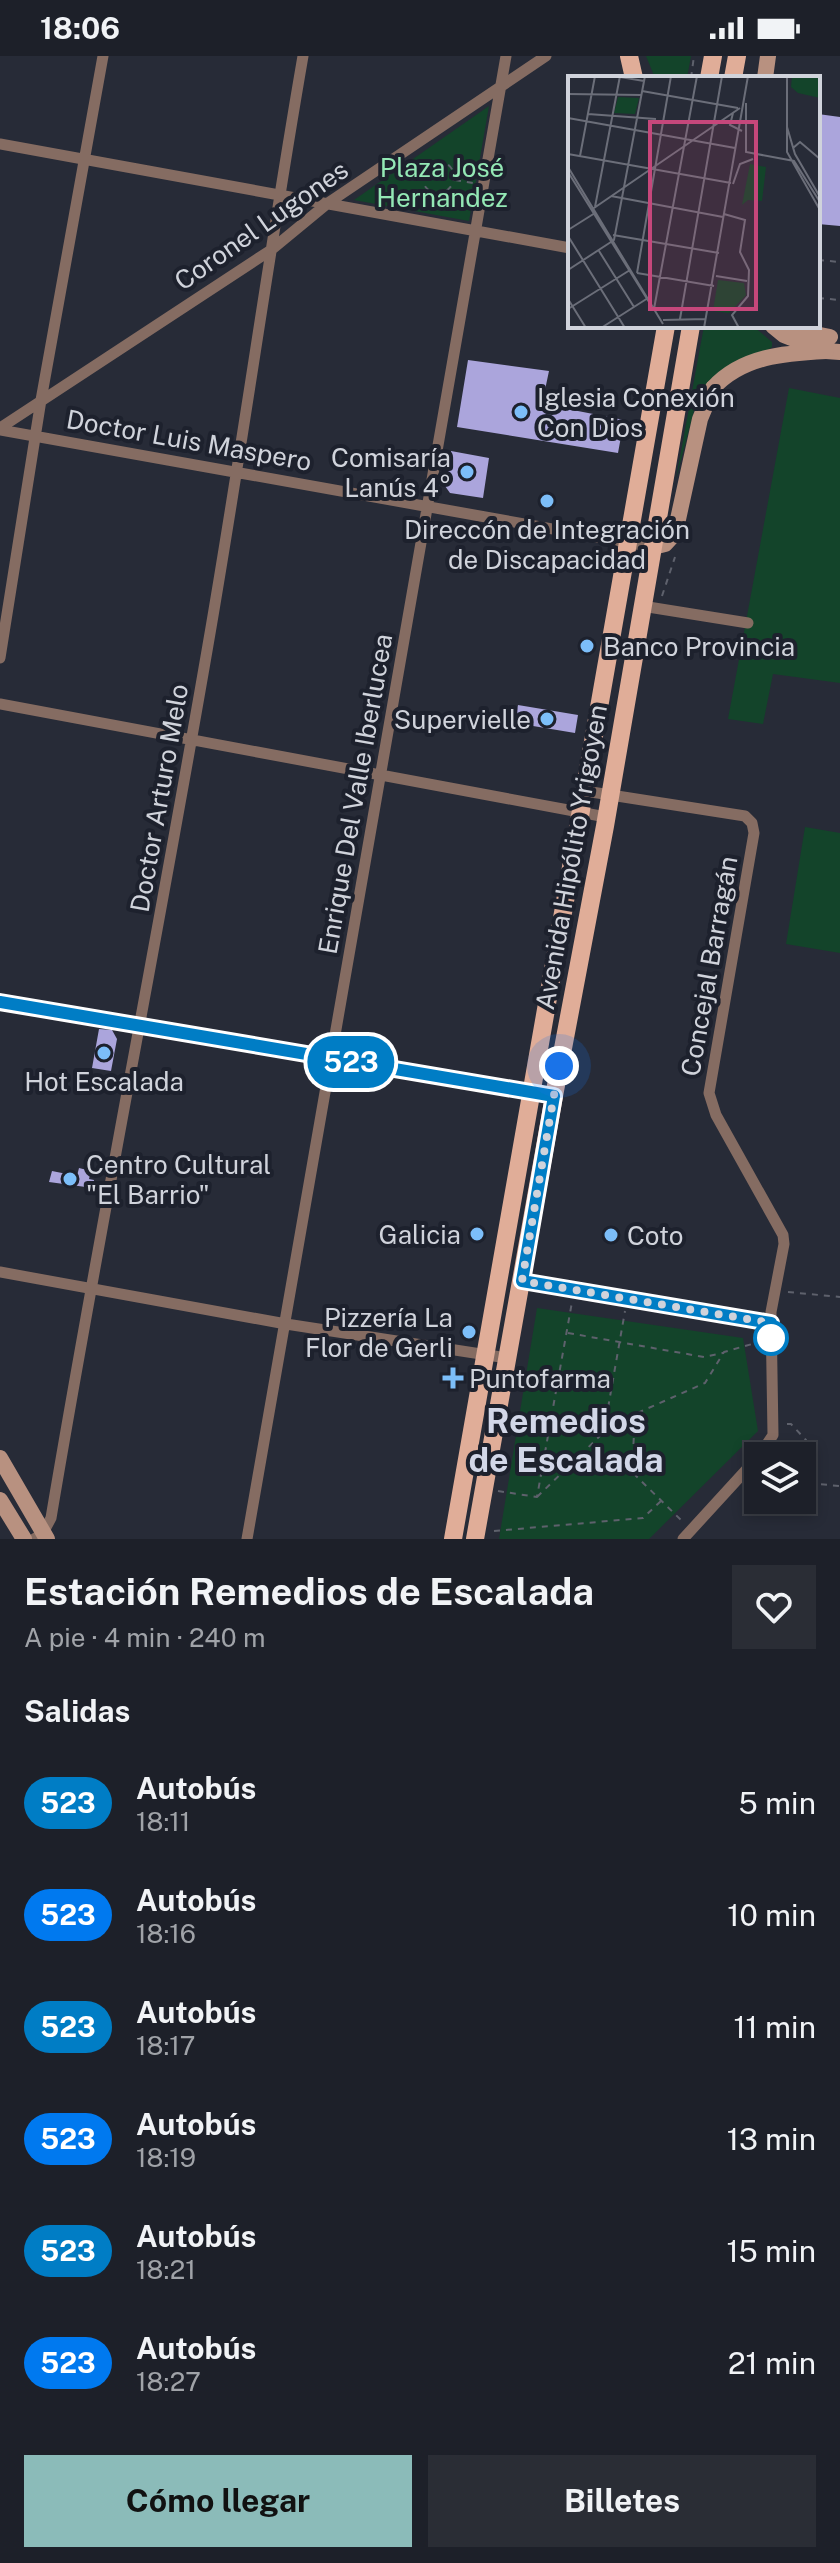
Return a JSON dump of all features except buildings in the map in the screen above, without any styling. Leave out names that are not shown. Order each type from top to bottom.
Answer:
[{"type":"main road","points":[[629,56],[634,76]]},
{"type":"main road","points":[[709,76],[713,56]]},
{"type":"main road","points":[[733,76],[737,56]]},
{"type":"main road","points":[[765,76],[768,56]]},
{"type":"main road","name":"Avenida Hipólito Yrigoyen","points":[[453,1539],[666,328]]},
{"type":"main road","name":"Avenida Hipólito Yrigoyen","points":[[476,1536],[609,796],[650,607],[653,547],[691,328]]},
{"type":"main road","points":[[776,328],[793,339],[833,352]]},
{"type":"main road","points":[[799,328],[810,333],[840,337]]},
{"type":"main road","points":[[653,547],[665,544],[675,533],[700,419],[713,388],[736,369],[762,359],[781,354],[833,352]]},
{"type":"main road","points":[[0,1458],[41,1537]]},
{"type":"main road","points":[[0,1500],[24,1539]]},
{"type":"street","points":[[0,658],[35,435],[103,56]]},
{"type":"street","name":"Doctor Arturo Melo","points":[[41,1537],[51,1518],[89,1290],[141,1026],[192,741],[303,56]]},
{"type":"street","name":"Enrique Del Valle Iberlucea","points":[[247,1539],[506,56]]},
{"type":"street","name":"Coronel Lugones","points":[[0,429],[271,250],[328,203],[546,56]]},
{"type":"street","points":[[0,144],[568,248]]},
{"type":"street","name":"Doctor Luis Maspero","points":[[0,429],[653,547]]},
{"type":"street","points":[[650,607],[748,623]]},
{"type":"street","points":[[0,704],[606,817]]},
{"type":"street","name":"Concejal Barragán","points":[[585,791],[745,816],[752,823],[754,833],[709,1093],[716,1115],[780,1226],[784,1244],[771,1303],[774,1423],[773,1435],[768,1442]]},
{"type":"street","points":[[0,1002],[554,1096]]},
{"type":"street","points":[[0,1272],[286,1324],[507,1358]]},
{"type":"street","points":[[522,1281],[771,1323]]},
{"type":"street","name":"Concejal Barragán","points":[[687,1535],[744,1472]]},
{"type":"path","points":[[691,76],[694,56]]},
{"type":"path","points":[[439,161],[449,165],[454,180],[449,189],[435,192],[423,182],[423,172],[429,164],[439,161]]},
{"type":"path","points":[[454,180],[483,185]]},
{"type":"path","points":[[431,221],[435,192]]},
{"type":"path","points":[[820,260],[840,262]]},
{"type":"path","points":[[820,298],[840,300]]},
{"type":"path","points":[[650,607],[679,546]]},
{"type":"path","points":[[537,1497],[575,1289]]},
{"type":"path","points":[[775,1290],[840,1297]]},
{"type":"path","points":[[604,1432],[627,1298]]},
{"type":"path","points":[[567,1333],[704,1357],[771,1338]]},
{"type":"path","points":[[537,1497],[604,1432],[635,1414],[705,1383],[724,1352]]},
{"type":"path","points":[[635,1414],[632,1472],[661,1501],[687,1535]]},
{"type":"path","points":[[774,1423],[791,1424],[806,1440],[806,1483],[840,1486]]},
{"type":"path","points":[[485,1489],[537,1497]]},
{"type":"path","points":[[476,1536],[643,1518],[661,1501]]},
{"type":"green space","points":[[646,56],[691,56],[687,76],[654,76]]},
{"type":"green space","name":"Plaza José Hernandez","points":[[489,106],[469,221],[354,200]]},
{"type":"green space","points":[[704,328],[755,328],[772,342],[772,347],[705,390],[696,403],[676,479]]},
{"type":"green space","points":[[789,388],[840,398],[840,683],[773,674],[763,724],[728,719]]},
{"type":"green space","points":[[805,827],[840,833],[840,953],[786,944]]},
{"type":"green space","points":[[537,1308],[743,1338],[758,1431],[649,1539],[499,1539]]},
{"type":"bus line","name":"523","points":[[0,1002],[554,1096],[522,1281],[771,1323],[771,1338]]},
{"type":"place","name":"Iglesia Conexión Con Dios","points":[[521,412]]},
{"type":"place","name":"Comisaría Lanús 4°","points":[[467,472]]},
{"type":"place","name":"Direccón de Integración de Discapacidad","points":[[547,501]]},
{"type":"place","name":"Banco Provincia","points":[[587,646]]},
{"type":"place","name":"Supervielle","points":[[547,719]]},
{"type":"place","name":"Hot Escalada","points":[[104,1053]]},
{"type":"place","name":"Centro Cultural \"El Barrio\"","points":[[70,1179]]},
{"type":"place","name":"Galicia","points":[[477,1234]]},
{"type":"place","name":"Coto","points":[[611,1235]]},
{"type":"place","name":"Pizzería La Flor de Gerli","points":[[469,1332]]},
{"type":"place","name":"Puntofarma","points":[[453,1378]]},
{"type":"district","name":"Remedios de Escalada","points":[[566,1440]]},
{"type":"route","points":[[559,1066],[522,1281],[771,1323],[771,1338]]}]
